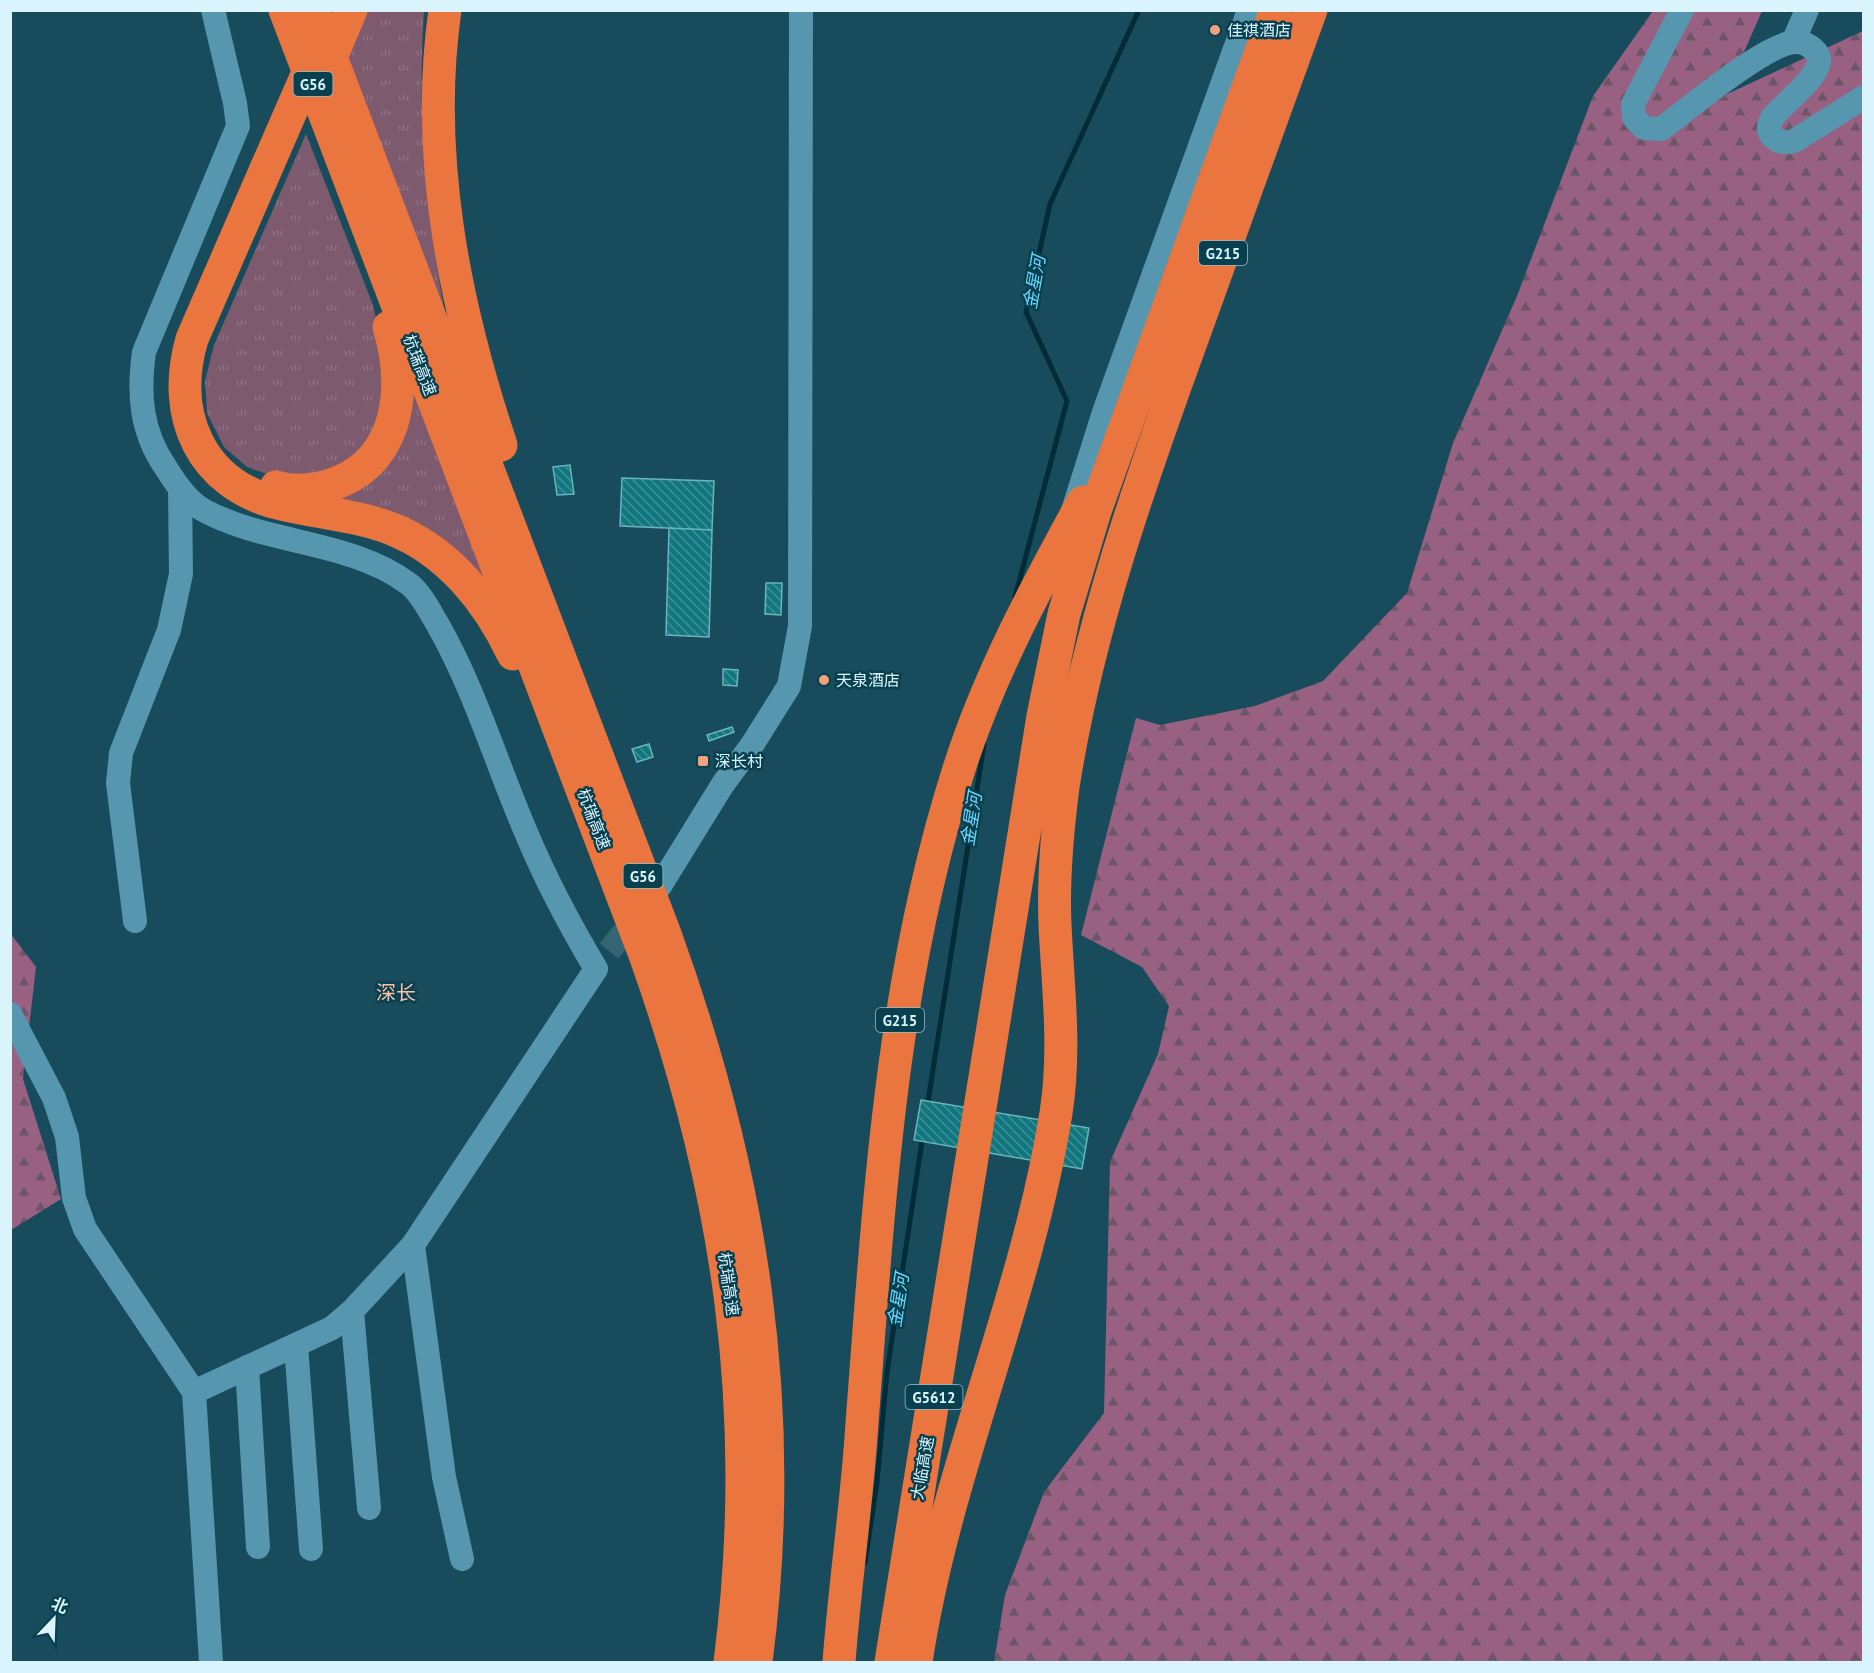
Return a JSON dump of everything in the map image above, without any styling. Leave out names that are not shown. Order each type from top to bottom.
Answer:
[{"type":"highway","name":"杭瑞高速","points":[[285,10],[584,792],[675,1041],[700,1131],[720,1220],[738,1354],[743,1445],[742,1538],[730,1662]]},
{"type":"highway","name":"杭瑞高速","points":[[313,10],[574,694],[699,1034],[725,1125],[745,1215],[759,1306],[769,1445],[767,1539],[756,1662]]},
{"type":"highway","points":[[336,10],[192,339],[184,379],[188,417],[202,452],[227,480],[243,490],[281,504],[355,518],[393,529],[419,542],[445,561],[471,586],[495,621],[584,792]]},
{"type":"highway","points":[[341,157],[394,344],[398,401],[390,433],[381,447],[359,471],[330,486],[297,490],[281,489],[265,484],[237,468],[215,444],[207,429],[199,399],[200,363],[211,328],[351,10]]},
{"type":"highway","points":[[445,10],[438,78],[439,138],[445,205],[457,281],[485,395],[531,539],[574,694]]},
{"type":"highway","name":"G215","points":[[839,1662],[862,1427],[885,1134],[897,1040],[915,940],[947,807],[986,696],[1029,603],[1128,421],[1276,10]]},
{"type":"highway","name":"G215","points":[[1159,430],[1311,10]]},
{"type":"highway","points":[[1128,421],[1159,430]]},
{"type":"highway","name":"大临高速","points":[[891,1662],[1043,716],[1064,614],[1095,511],[1128,421]]},
{"type":"highway","name":"大临高速","points":[[916,1662],[924,1609],[949,1508],[1020,1271],[1050,1143],[1061,1069],[1062,1032],[1055,923],[1055,865],[1063,788],[1096,631],[1136,495],[1159,430]]},
{"type":"street","points":[[194,1392],[332,1328],[352,1311],[413,1245],[602,960],[561,906],[528,837],[460,664],[431,613],[411,585],[374,564],[265,533],[204,511],[180,489],[157,454],[145,426],[141,406],[140,377],[144,352],[238,126],[235,103],[213,10]]},
{"type":"street","points":[[660,886],[723,784],[752,745],[789,686],[800,626],[801,10]]},
{"type":"street","points":[[1066,534],[1104,412],[1250,10]]},
{"type":"street","points":[[1682,10],[1634,104],[1634,118],[1647,130],[1661,129],[1769,50],[1793,42],[1810,47],[1820,62],[1815,72],[1771,120],[1770,133],[1774,140],[1782,143],[1794,141],[1863,97]]},
{"type":"street","points":[[1793,42],[1807,10]]},
{"type":"street","points":[[135,921],[118,783],[121,753],[171,619],[181,574],[180,489]]},
{"type":"street","points":[[10,1014],[54,1098],[64,1127],[74,1198],[85,1229],[194,1392],[211,1662]]},
{"type":"street","points":[[413,1245],[444,1477],[462,1558]]},
{"type":"street","points":[[352,1311],[369,1509]]},
{"type":"street","points":[[296,1345],[311,1548]]},
{"type":"street","points":[[247,1367],[258,1546]]},
{"type":"green space","points":[[360,11],[424,11],[422,90],[425,165],[433,241],[446,319],[343,48]]},
{"type":"green space","points":[[1653,11],[1762,11],[1725,95],[1863,31],[1863,1662],[994,1662],[1005,1595],[1044,1492],[1104,1413],[1110,1162],[1158,1054],[1169,1006],[1142,967],[1081,935],[1136,718],[1160,725],[1255,706],[1323,681],[1407,593],[1453,443],[1517,296],[1593,96]]},
{"type":"green space","points":[[306,134],[373,305],[389,377],[376,434],[338,470],[282,479],[247,467],[224,447],[207,413],[205,381],[214,345]]},
{"type":"green space","points":[[409,380],[487,583],[322,500],[360,481]]},
{"type":"green space","points":[[10,933],[36,967],[23,1079],[61,1199],[11,1230]]},
{"type":"building","points":[[570,465],[574,494],[557,495],[553,467]]},
{"type":"building","points":[[622,478],[714,481],[712,530],[620,526]]},
{"type":"building","points":[[669,528],[712,530],[709,637],[666,635]]},
{"type":"building","points":[[766,583],[782,583],[781,615],[765,614]]},
{"type":"building","points":[[723,669],[738,670],[737,686],[723,685]]},
{"type":"building","points":[[732,727],[734,732],[709,741],[707,735]]},
{"type":"building","points":[[649,744],[653,757],[637,762],[632,749]]},
{"type":"building","points":[[921,1100],[1089,1128],[1082,1169],[914,1140]]},
{"type":"waterway","name":"金星河","points":[[1015,597],[1067,401],[1026,312],[1050,204],[1139,10]]},
{"type":"waterway","name":"金星河","points":[[927,1108],[984,744]]},
{"type":"waterway","name":"金星河","points":[[865,1563],[877,1482],[887,1372],[923,1135]]},
{"type":"tunnel","points":[[609,951],[640,912]]},
{"type":"place","name":"佳祺酒店","points":[[1215,30]]},
{"type":"place","name":"天泉酒店","points":[[824,680]]},
{"type":"place","name":"深长村","points":[[703,761]]},
{"type":"district","name":"深长","points":[[396,993]]}]
